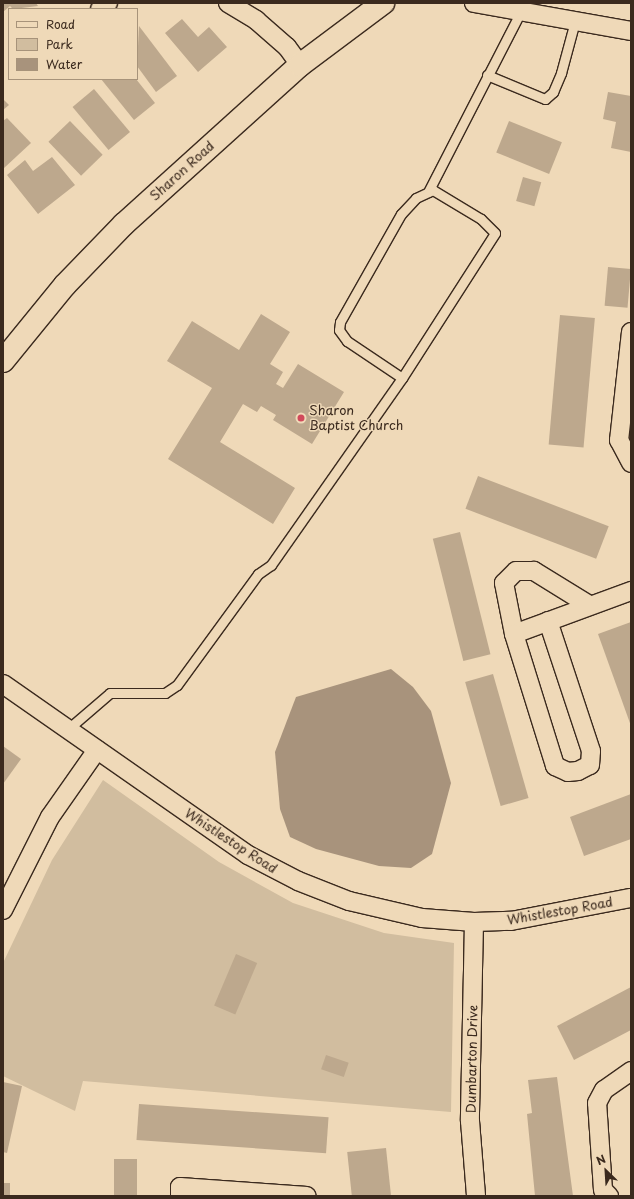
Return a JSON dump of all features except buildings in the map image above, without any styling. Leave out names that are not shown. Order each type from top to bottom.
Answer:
[{"type":"main road","name":"Sharon Road","points":[[5,355],[65,285],[124,224],[300,65],[383,3]]},
{"type":"street","points":[[228,3],[256,20],[287,47],[300,65]]},
{"type":"street","points":[[474,3],[631,31]]},
{"type":"street","points":[[631,332],[628,385],[619,440],[631,463]]},
{"type":"street","points":[[548,621],[590,751],[590,765],[578,771],[568,772],[555,766],[514,634],[504,583],[516,570],[534,571],[589,605]]},
{"type":"street","points":[[514,634],[589,605],[631,591]]},
{"type":"street","name":"Whistlestop Road","points":[[3,684],[230,843],[298,881],[387,912],[474,922],[511,921],[631,898]]},
{"type":"street","points":[[3,910],[50,817],[97,750]]},
{"type":"street","name":"Dumbarton Drive","points":[[474,922],[470,1121],[476,1196]]},
{"type":"street","points":[[609,1196],[602,1190],[596,1103],[604,1090],[631,1071]]},
{"type":"street","points":[[180,1196],[180,1187],[307,1196]]},
{"type":"lane","points":[[428,192],[521,11]]},
{"type":"lane","points":[[487,75],[545,99],[553,92],[561,73],[575,21]]},
{"type":"lane","points":[[68,730],[110,693],[165,693],[177,685],[258,574],[271,565],[402,378],[495,233],[481,220],[433,190],[416,198],[401,214],[340,322],[339,330],[348,341],[402,378]]},
{"type":"green space","points":[[103,780],[219,862],[293,903],[384,933],[454,943],[451,1112],[83,1081],[75,1111],[3,1076],[3,963],[52,860]]},
{"type":"water","points":[[391,669],[413,687],[431,711],[451,783],[432,854],[411,868],[379,866],[316,849],[290,837],[280,809],[275,752],[296,697]]},
{"type":"place","name":"Sharon Baptist Church","points":[[301,418]]}]
